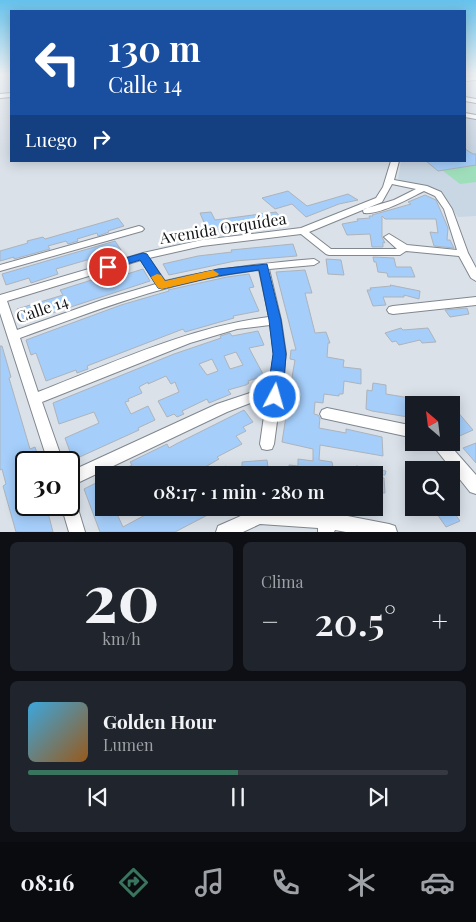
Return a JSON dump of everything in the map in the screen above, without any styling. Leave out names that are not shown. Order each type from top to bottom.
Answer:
[{"type":"street","name":"Avenida Orquídea","points":[[0,299],[143,256],[202,243],[303,231],[379,200],[389,181],[395,162]]},
{"type":"street","points":[[389,181],[424,188],[438,194],[448,209],[463,253],[476,278]]},
{"type":"street","points":[[348,213],[370,211],[397,202],[424,188]]},
{"type":"street","points":[[0,268],[139,229]]},
{"type":"street","points":[[303,231],[329,252],[402,250],[463,253]]},
{"type":"street","points":[[389,237],[402,250],[402,263]]},
{"type":"street","points":[[143,256],[162,285]]},
{"type":"street","name":"Calle 14","points":[[14,336],[162,285],[218,272],[314,262]]},
{"type":"street","points":[[263,266],[275,320],[280,354],[267,444]]},
{"type":"street","points":[[0,299],[52,451]]},
{"type":"street","points":[[394,310],[476,301]]},
{"type":"street","points":[[35,399],[186,340],[237,325],[275,320]]},
{"type":"street","points":[[80,475],[222,408],[254,398],[275,397]]},
{"type":"street","points":[[327,414],[405,430]]},
{"type":"street","points":[[445,451],[476,487]]},
{"type":"street","points":[[72,516],[77,532]]},
{"type":"street","points":[[224,532],[259,516],[326,526],[389,532]]},
{"type":"shaded area","points":[[466,112],[476,115],[476,216],[458,217],[439,192],[398,179],[401,162],[466,162]]},
{"type":"green space","points":[[476,165],[476,182],[460,184],[442,170]]},
{"type":"building","points":[[466,150],[476,154],[476,165],[438,171],[427,162],[466,162]]},
{"type":"building","points":[[288,191],[307,206],[348,194],[358,200],[339,204],[306,217],[292,204],[275,209],[262,198]]},
{"type":"building","points":[[425,195],[436,200],[448,228],[447,240],[450,240],[454,248],[434,246],[430,232],[438,233],[436,219],[385,219],[382,216],[382,237],[385,243],[383,242],[383,247],[372,247],[370,234],[347,235],[342,224],[358,221],[357,219],[370,218],[369,216],[411,204],[408,202]]},
{"type":"building","points":[[211,212],[215,220],[276,212],[280,217],[263,221],[265,223],[256,225],[241,227],[239,224],[208,232],[200,213]]},
{"type":"building","points":[[118,218],[124,226],[109,232],[98,236],[97,233],[68,244],[66,241],[48,246],[50,249],[0,261],[0,251],[28,243],[27,241],[43,237],[45,239]]},
{"type":"building","points":[[115,241],[121,250],[56,269],[58,274],[31,283],[29,278],[6,285],[2,274]]},
{"type":"building","points":[[293,244],[297,256],[235,261],[169,275],[163,264],[198,256],[232,252],[231,250]]},
{"type":"building","points":[[373,257],[394,258],[396,267],[411,267],[415,277],[388,277],[387,273],[378,272]]},
{"type":"building","points":[[326,259],[341,260],[344,275],[328,274]]},
{"type":"building","points":[[143,269],[150,281],[22,323],[17,309],[63,295],[60,290],[98,278],[98,280],[106,277],[108,280]]},
{"type":"building","points":[[305,270],[312,293],[305,293],[315,333],[326,332],[330,343],[328,343],[327,357],[344,360],[343,367],[361,369],[361,384],[344,381],[343,394],[339,394],[339,396],[324,394],[323,403],[315,402],[314,414],[320,418],[319,428],[346,433],[346,429],[382,437],[383,456],[320,445],[319,460],[332,462],[333,466],[298,466],[298,459],[313,461],[313,449],[282,442],[290,391],[286,390],[287,382],[291,383],[295,360],[290,359],[291,350],[296,350],[276,272]]},
{"type":"building","points":[[249,274],[254,287],[249,288],[259,311],[233,316],[234,318],[185,332],[183,329],[87,366],[88,369],[77,373],[76,370],[46,381],[36,353],[31,355],[26,340],[168,290]]},
{"type":"building","points":[[390,285],[420,291],[419,299],[404,295],[404,297],[383,297],[386,305],[373,306],[367,290]]},
{"type":"building","points":[[467,308],[469,314],[450,317],[445,310]]},
{"type":"building","points":[[401,328],[403,330],[428,328],[436,342],[422,343],[420,340],[399,345],[396,341],[392,342],[385,333]]},
{"type":"building","points":[[258,331],[264,345],[249,348],[264,376],[248,381],[249,383],[246,385],[228,390],[231,394],[209,403],[207,399],[182,411],[184,414],[177,417],[174,414],[167,417],[158,401],[179,392],[175,382],[171,384],[166,376],[148,384],[148,382],[139,387],[142,393],[125,402],[131,414],[148,406],[155,420],[138,428],[139,430],[80,457],[80,451],[70,451],[65,438],[99,423],[94,412],[59,424],[53,403],[230,333],[232,336]],"holes":[[[236,352],[243,365],[230,369],[224,356]],[[212,359],[218,371],[207,375],[199,364]]]},
{"type":"building","points":[[0,346],[2,346],[11,377],[9,378],[30,449],[35,447],[36,451],[15,451],[15,516],[49,516],[53,532],[16,532],[3,486],[6,484],[2,469],[0,470]]},
{"type":"building","points":[[373,383],[386,385],[386,394],[405,397],[405,416],[366,409],[367,390],[372,391]]},
{"type":"building","points":[[244,410],[253,422],[243,427],[246,431],[236,436],[242,444],[217,457],[219,459],[207,466],[130,466],[132,465],[130,462],[167,444],[169,448]]},
{"type":"building","points":[[460,415],[473,430],[460,436]]},
{"type":"building","points":[[476,443],[476,463],[463,448]]},
{"type":"building","points":[[267,460],[268,466],[242,466],[242,462]]},
{"type":"building","points":[[383,478],[384,478],[385,493],[383,493]]},
{"type":"building","points":[[95,484],[95,516],[118,516],[123,527],[143,516],[206,516],[175,532],[100,532],[84,489]]},
{"type":"building","points":[[438,516],[457,516],[460,521],[446,527]]},
{"type":"slow traffic","points":[[157,277],[162,285],[213,274]]},
{"type":"route","points":[[108,267],[143,256],[162,285],[218,272],[263,266],[275,320],[280,354],[275,397]]}]
